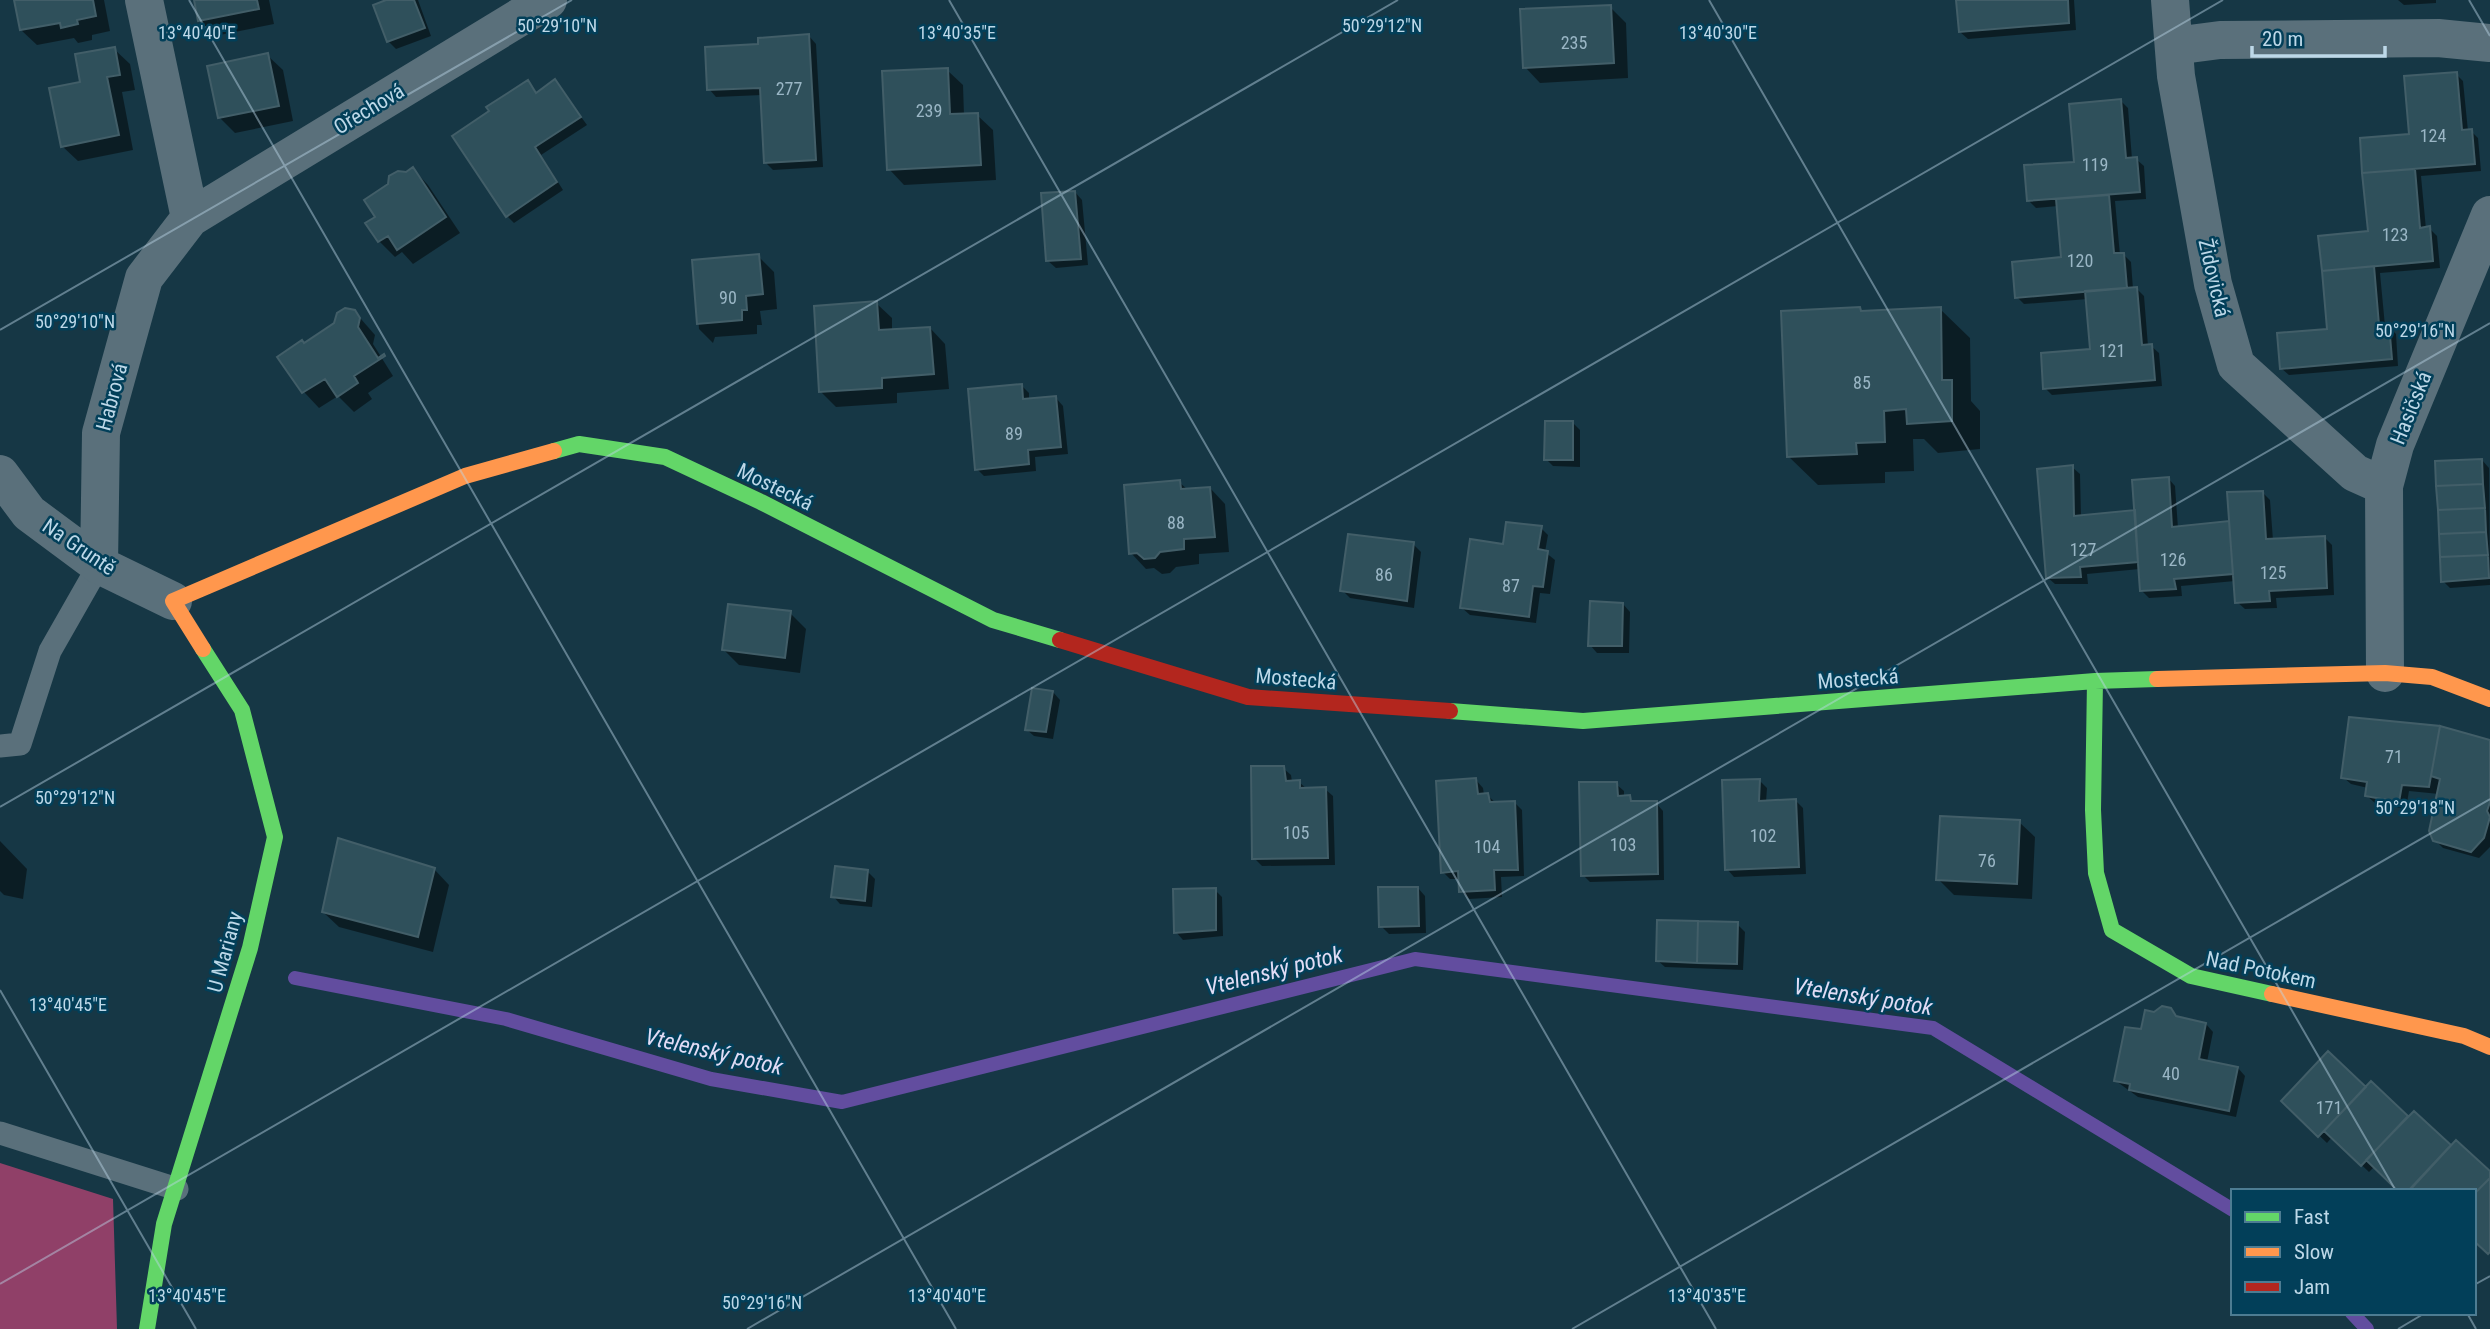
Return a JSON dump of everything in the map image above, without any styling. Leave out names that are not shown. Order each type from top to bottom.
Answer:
[{"type":"street","points":[[144,0],[190,218]]},
{"type":"street","name":"Ořechová","points":[[190,218],[548,0]]},
{"type":"street","name":"Židovická","points":[[2170,0],[2176,76],[2213,284],[2236,365],[2355,473],[2384,486]]},
{"type":"street","points":[[2174,46],[2220,40],[2438,38],[2490,43]]},
{"type":"street","name":"Hasičská","points":[[2385,673],[2384,486],[2395,445],[2490,215]]},
{"type":"street","name":"Habrová","points":[[99,565],[101,433],[145,278],[190,218]]},
{"type":"street","name":"Mostecká","points":[[173,601],[465,476],[579,444],[665,457],[761,502],[993,620],[1248,697],[1583,721],[2095,681],[2385,673],[2432,677],[2490,699]]},
{"type":"street","name":"Na Gruntě","points":[[0,474],[29,513],[99,565],[173,601]]},
{"type":"street","name":"U Mariany","points":[[147,1329],[164,1224],[250,948],[275,837],[242,710],[173,601]]},
{"type":"street","name":"Nad Potokem","points":[[2095,681],[2093,810],[2096,873],[2112,930],[2191,976],[2464,1036],[2490,1047]]},
{"type":"lane","points":[[0,746],[20,744],[50,651],[99,565]]},
{"type":"lane","points":[[0,1133],[177,1189]]},
{"type":"shaded area","points":[[0,1163],[113,1199],[117,1329],[0,1329]]},
{"type":"building","points":[[14,0],[93,0],[96,16],[77,20],[78,24],[61,28],[60,23],[20,30]]},
{"type":"building","points":[[194,0],[257,0],[259,9],[198,21]]},
{"type":"building","points":[[386,0],[414,0],[425,28],[387,42],[373,5]]},
{"type":"building","points":[[1956,0],[2068,0],[2069,23],[1959,32]]},
{"type":"building","points":[[1611,5],[1614,63],[1523,68],[1520,9]]},
{"type":"building","points":[[809,34],[816,160],[764,163],[760,88],[707,90],[705,47],[758,44],[758,38]]},
{"type":"building","points":[[115,47],[120,75],[107,77],[119,135],[61,147],[49,88],[80,82],[75,54]]},
{"type":"building","points":[[268,53],[279,106],[218,118],[207,66]]},
{"type":"building","points":[[948,68],[950,114],[978,113],[981,165],[887,170],[882,71]]},
{"type":"building","points":[[2457,72],[2462,130],[2472,129],[2475,164],[2362,173],[2360,138],[2409,134],[2404,76]]},
{"type":"building","points":[[555,79],[581,117],[535,147],[557,182],[506,217],[452,136],[489,111],[486,107],[528,80],[536,93]]},
{"type":"building","points":[[2121,99],[2126,158],[2137,157],[2140,192],[2027,201],[2024,165],[2074,162],[2069,104]]},
{"type":"building","points":[[413,167],[446,217],[397,250],[388,236],[378,242],[365,223],[375,217],[364,200],[388,184],[389,176],[398,171],[406,172]]},
{"type":"building","points":[[2415,169],[2420,228],[2430,226],[2433,261],[2322,271],[2318,236],[2368,231],[2362,173]]},
{"type":"building","points":[[1075,191],[1081,259],[1046,261],[1041,193]]},
{"type":"building","points":[[2109,195],[2114,253],[2124,253],[2127,288],[2015,298],[2012,262],[2061,257],[2056,199]]},
{"type":"building","points":[[759,254],[763,294],[746,296],[747,310],[742,310],[742,320],[697,324],[692,260]]},
{"type":"building","points":[[2374,266],[2379,325],[2389,324],[2392,359],[2280,369],[2277,333],[2327,329],[2322,271]]},
{"type":"building","points":[[2137,287],[2142,345],[2152,344],[2155,380],[2043,389],[2041,353],[2090,349],[2085,291]]},
{"type":"building","points":[[877,301],[879,330],[930,327],[934,374],[882,378],[882,388],[819,392],[814,306]]},
{"type":"building","points":[[1860,307],[1861,311],[1941,307],[1942,380],[1952,380],[1952,421],[1907,424],[1906,409],[1884,411],[1885,442],[1856,443],[1857,454],[1787,457],[1781,311]]},
{"type":"building","points":[[345,308],[355,310],[360,318],[358,327],[378,358],[384,354],[385,356],[354,376],[358,383],[337,397],[325,379],[302,393],[277,357],[334,323],[337,313]]},
{"type":"building","points":[[1022,384],[1023,399],[1056,396],[1061,447],[1028,450],[1029,464],[975,470],[968,389]]},
{"type":"building","points":[[1545,421],[1573,421],[1573,460],[1544,460]]},
{"type":"building","points":[[2482,459],[2483,484],[2436,486],[2435,461]]},
{"type":"building","points":[[2073,465],[2074,516],[2135,510],[2138,562],[2080,567],[2081,577],[2046,578],[2037,469]]},
{"type":"building","points":[[2169,477],[2172,527],[2229,521],[2233,574],[2174,579],[2176,589],[2140,591],[2132,480]]},
{"type":"building","points":[[1180,480],[1181,489],[1210,487],[1215,537],[1184,539],[1184,549],[1160,552],[1155,558],[1144,559],[1137,553],[1129,554],[1124,485]]},
{"type":"building","points":[[2483,484],[2485,508],[2438,510],[2436,486]]},
{"type":"building","points":[[2263,491],[2266,539],[2325,536],[2327,588],[2269,591],[2270,601],[2235,603],[2227,492]]},
{"type":"building","points":[[2485,508],[2486,532],[2439,534],[2438,510]]},
{"type":"building","points":[[1506,522],[1542,526],[1538,549],[1548,551],[1543,587],[1533,586],[1529,617],[1460,608],[1470,539],[1503,544]]},
{"type":"building","points":[[2486,532],[2488,555],[2440,557],[2439,534]]},
{"type":"building","points":[[1348,534],[1414,542],[1407,601],[1340,591]]},
{"type":"building","points":[[2488,555],[2489,578],[2441,582],[2440,557]]},
{"type":"building","points":[[1590,601],[1623,603],[1622,646],[1588,646]]},
{"type":"building","points":[[728,604],[791,611],[785,658],[722,650]]},
{"type":"building","points":[[1032,688],[1053,691],[1046,732],[1025,730]]},
{"type":"building","points":[[2349,717],[2440,726],[2429,787],[2402,785],[2399,802],[2365,796],[2367,782],[2341,778]]},
{"type":"building","points":[[2440,726],[2490,740],[2490,802],[2487,811],[2490,817],[2484,838],[2471,852],[2433,841],[2429,831],[2440,779],[2431,776]]},
{"type":"building","points":[[1251,766],[1284,766],[1286,781],[1300,780],[1300,788],[1326,787],[1328,858],[1252,859]]},
{"type":"building","points":[[1476,778],[1478,794],[1488,793],[1490,802],[1515,801],[1518,870],[1494,870],[1495,890],[1459,892],[1458,871],[1441,873],[1436,781]]},
{"type":"building","points":[[1760,779],[1759,801],[1796,799],[1799,867],[1725,870],[1722,780]]},
{"type":"building","points":[[1579,782],[1617,782],[1618,796],[1630,795],[1631,801],[1657,801],[1658,874],[1581,876]]},
{"type":"building","points":[[1940,816],[2020,820],[2017,884],[1936,880]]},
{"type":"building","points":[[338,838],[435,868],[418,937],[322,912]]},
{"type":"building","points":[[835,866],[868,870],[865,901],[831,897]]},
{"type":"building","points":[[1378,887],[1418,887],[1419,926],[1379,927]]},
{"type":"building","points":[[1216,888],[1216,930],[1174,933],[1173,889]]},
{"type":"building","points":[[1657,920],[1698,921],[1697,963],[1656,961]]},
{"type":"building","points":[[1698,921],[1738,922],[1737,964],[1697,963]]},
{"type":"building","points":[[2162,1006],[2171,1008],[2176,1016],[2206,1023],[2199,1059],[2238,1067],[2229,1111],[2129,1090],[2130,1084],[2114,1081],[2125,1027],[2141,1029],[2145,1010],[2154,1012]]},
{"type":"building","points":[[2328,1051],[2366,1087],[2318,1137],[2281,1101]]},
{"type":"building","points":[[2371,1081],[2408,1116],[2361,1166],[2324,1131]]},
{"type":"building","points":[[2414,1111],[2451,1145],[2410,1189],[2396,1189],[2366,1160]]},
{"type":"building","points":[[2456,1140],[2490,1171],[2490,1178],[2476,1192],[2476,1189],[2411,1189]]},
{"type":"building","points":[[2490,1178],[2488,1254],[2476,1243],[2476,1192]]},
{"type":"waterway","name":"Vtelenský potok","points":[[295,978],[506,1019],[711,1079],[842,1102],[1415,959],[1933,1028],[2231,1209]]},
{"type":"waterway","name":"Vtelenský potok","points":[[2354,1315],[2367,1329]]},
{"type":"traffic: fast","points":[[554,451],[579,444],[665,457],[761,502],[993,620],[1060,640]]},
{"type":"traffic: fast","points":[[147,1329],[164,1224],[250,948],[275,837],[242,710],[203,649]]},
{"type":"traffic: fast","points":[[1450,711],[1583,721],[2095,681],[2157,679]]},
{"type":"traffic: fast","points":[[2095,681],[2093,810],[2096,873],[2112,930],[2191,976],[2272,994]]},
{"type":"traffic: slow","points":[[203,649],[173,601],[465,476],[554,451]]},
{"type":"traffic: slow","points":[[2157,679],[2385,673],[2432,677],[2490,699]]},
{"type":"traffic: slow","points":[[2272,994],[2464,1036],[2490,1047]]},
{"type":"traffic: jam","points":[[1060,640],[1248,697],[1450,711]]}]
